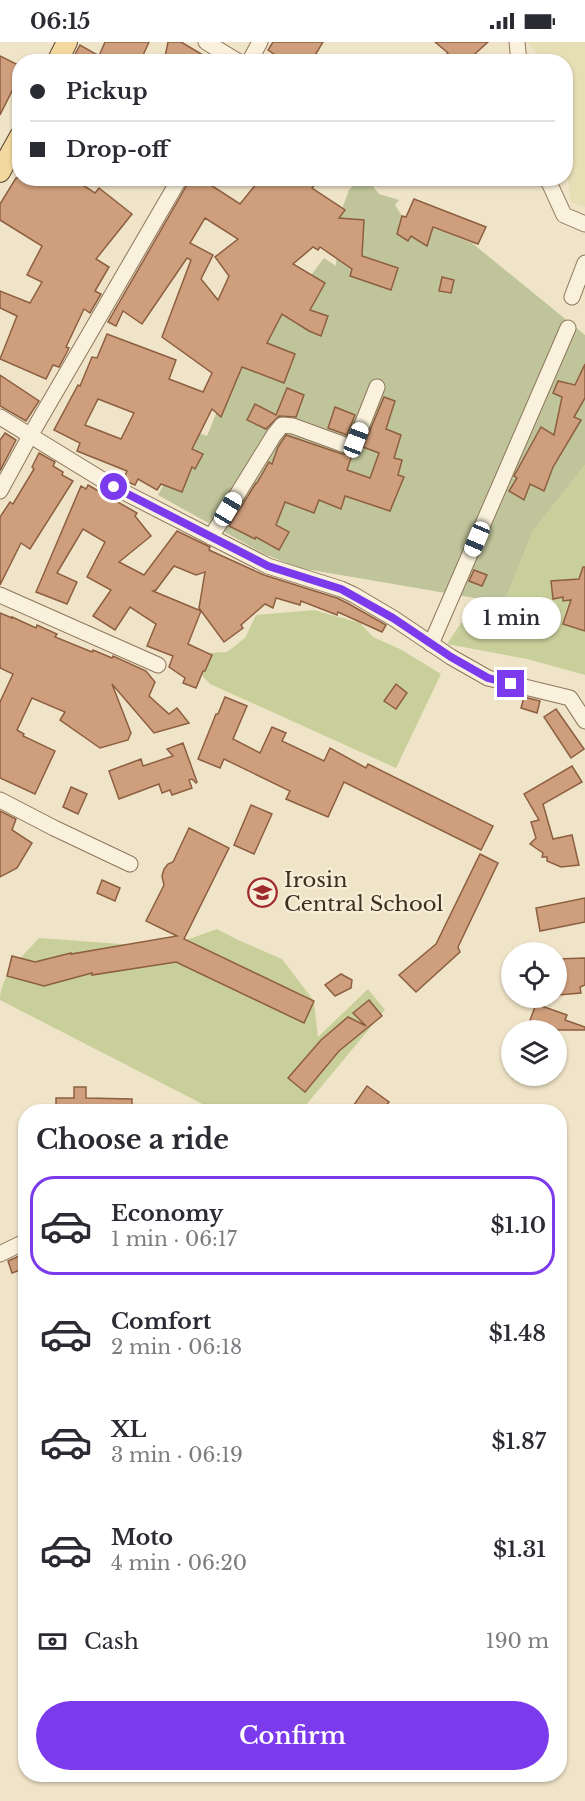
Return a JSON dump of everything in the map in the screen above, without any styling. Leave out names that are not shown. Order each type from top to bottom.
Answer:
[{"type":"main road","points":[[0,172],[12,150]]},
{"type":"street","points":[[206,42],[226,54]]},
{"type":"street","points":[[0,491],[175,186]]},
{"type":"street","points":[[551,186],[564,216],[585,224]]},
{"type":"street","points":[[572,297],[585,263]]},
{"type":"street","points":[[432,644],[568,328]]},
{"type":"street","points":[[211,537],[282,425],[293,426],[345,445],[351,445],[356,440],[377,387]]},
{"type":"street","points":[[0,417],[114,487],[268,566],[341,589],[393,618],[451,657],[488,678],[570,698],[585,721]]},
{"type":"street","points":[[0,595],[158,664]]},
{"type":"street","points":[[0,800],[130,864]]},
{"type":"street","points":[[0,1254],[18,1245]]},
{"type":"shaded area","points":[[527,42],[585,42],[585,207],[571,202],[569,186],[573,186],[573,54],[538,54]]},
{"type":"green space","points":[[353,186],[373,186],[379,194],[399,200],[395,205],[402,216],[472,243],[585,335],[585,465],[533,531],[504,603],[300,568],[264,554],[158,495],[193,431],[207,436],[248,334],[277,320],[324,258],[336,266],[339,217]]},
{"type":"green space","points":[[585,465],[585,675],[527,659],[447,644],[461,623],[504,603],[533,531]]},
{"type":"green space","points":[[314,610],[360,623],[373,637],[400,649],[441,674],[396,768],[210,684],[198,671],[207,653],[227,652],[245,638],[256,615]]},
{"type":"green space","points":[[217,929],[282,959],[314,1001],[318,1037],[368,989],[385,1010],[307,1104],[202,1104],[0,1000],[8,974],[39,938],[149,946],[192,938]]},
{"type":"building","points":[[105,42],[149,42],[144,54],[100,54]]},
{"type":"building","points":[[168,42],[181,42],[201,54],[166,54]]},
{"type":"building","points":[[273,42],[323,42],[316,54],[274,54],[268,50]]},
{"type":"building","points":[[435,42],[488,42],[475,54],[448,53]]},
{"type":"building","points":[[80,45],[96,54],[75,54]]},
{"type":"building","points":[[0,56],[12,62],[12,91],[0,115]]},
{"type":"building","points":[[12,184],[84,186],[95,193],[99,188],[132,214],[96,259],[109,267],[95,291],[101,294],[90,313],[84,309],[66,347],[69,348],[65,356],[59,367],[53,365],[46,379],[0,359],[17,316],[0,308],[0,291],[30,303],[42,282],[27,275],[42,246],[0,220],[0,204]]},
{"type":"building","points":[[186,186],[212,186],[240,204],[255,186],[314,186],[312,188],[345,210],[339,218],[364,220],[362,256],[398,268],[391,290],[350,276],[352,269],[320,247],[318,250],[313,247],[293,264],[325,283],[310,310],[328,316],[321,336],[282,314],[267,343],[295,354],[284,383],[242,367],[221,417],[212,409],[192,449],[203,454],[195,469],[192,467],[182,492],[161,484],[157,490],[138,479],[135,485],[123,480],[127,471],[77,451],[80,443],[54,430],[78,385],[80,386],[92,357],[97,358],[107,334],[176,360],[169,379],[203,392],[212,373],[162,337],[191,260],[187,258],[142,324],[123,311],[116,326],[108,322]],"holes":[[[205,218],[238,239],[215,257],[229,276],[218,300],[201,279],[213,255],[190,243]],[[98,399],[134,413],[121,439],[85,425]]]},
{"type":"building","points":[[414,199],[486,227],[478,244],[433,227],[427,246],[411,236],[408,241],[397,234],[402,216],[406,217]]},
{"type":"building","points":[[442,277],[454,280],[451,293],[439,291]]},
{"type":"building","points":[[585,364],[585,398],[574,417],[581,420],[553,467],[544,491],[530,484],[524,500],[509,491],[517,478],[514,476],[541,427],[554,435],[562,397],[553,393],[558,381],[575,385]]},
{"type":"building","points":[[0,375],[39,401],[26,421],[0,406]]},
{"type":"building","points":[[287,388],[304,395],[296,417],[279,416],[266,429],[247,420],[255,404],[276,415]]},
{"type":"building","points":[[384,397],[395,401],[386,429],[401,435],[394,458],[402,460],[398,475],[404,477],[390,511],[345,496],[341,509],[319,500],[314,513],[285,502],[276,525],[289,532],[279,550],[229,526],[269,462],[272,464],[278,447],[286,435],[342,454],[352,455],[347,470],[370,478],[379,453],[363,447]]},
{"type":"building","points":[[335,407],[355,415],[347,435],[328,428]]},
{"type":"building","points":[[5,433],[16,440],[0,471],[0,440]]},
{"type":"building","points":[[39,453],[55,462],[53,466],[73,481],[30,549],[21,543],[0,585],[0,517],[10,502],[13,504],[34,469],[32,467]]},
{"type":"building","points":[[88,485],[137,513],[135,516],[151,536],[119,562],[144,575],[177,531],[210,547],[209,550],[264,575],[337,598],[386,625],[382,632],[338,612],[337,615],[301,601],[300,605],[276,598],[273,608],[265,604],[241,625],[243,628],[224,642],[199,608],[205,572],[196,575],[174,566],[153,591],[201,611],[188,644],[212,655],[196,688],[183,683],[185,678],[169,667],[173,656],[147,646],[156,624],[130,607],[115,630],[93,616],[111,590],[87,577],[105,542],[83,529],[57,573],[77,582],[67,604],[36,592],[81,486],[86,489]]},
{"type":"building","points":[[585,567],[585,631],[563,624],[571,600],[563,601],[563,597],[553,599],[551,581],[579,579]]},
{"type":"building","points":[[474,570],[487,575],[482,586],[469,581]]},
{"type":"building","points":[[0,613],[36,628],[37,625],[57,634],[55,637],[92,652],[93,650],[112,658],[113,656],[146,671],[155,682],[149,696],[169,714],[177,708],[189,723],[154,733],[112,684],[131,733],[128,740],[100,748],[60,720],[65,712],[32,698],[17,730],[24,734],[23,736],[55,751],[35,794],[0,778],[0,702],[13,674],[0,668]]},
{"type":"building","points":[[396,684],[407,693],[396,709],[384,701]]},
{"type":"building","points":[[225,697],[247,706],[233,739],[260,753],[272,727],[286,733],[282,741],[324,761],[330,748],[366,768],[368,764],[493,826],[481,850],[344,782],[328,817],[286,799],[290,791],[224,759],[220,768],[198,759]]},
{"type":"building","points":[[524,697],[540,701],[537,713],[521,708]]},
{"type":"building","points":[[556,709],[584,749],[571,758],[544,717]]},
{"type":"building","points":[[183,743],[197,782],[189,780],[192,788],[172,795],[170,790],[162,793],[159,784],[119,799],[109,771],[141,759],[143,766],[173,756],[167,749]]},
{"type":"building","points":[[572,766],[582,782],[543,804],[553,839],[572,835],[579,865],[561,867],[547,861],[547,857],[542,857],[543,853],[530,844],[536,838],[531,822],[539,820],[524,794]]},
{"type":"building","points":[[71,787],[87,794],[78,814],[63,807]]},
{"type":"building","points":[[251,805],[272,814],[254,854],[234,845]]},
{"type":"building","points":[[0,811],[16,819],[12,830],[32,843],[17,868],[0,877]]},
{"type":"building","points":[[189,828],[229,848],[184,939],[314,1001],[304,1023],[176,962],[92,975],[92,973],[44,986],[7,976],[12,956],[35,962],[71,953],[177,936],[146,921],[164,885],[162,876],[164,869],[173,862]]},
{"type":"building","points":[[480,854],[498,863],[458,947],[460,952],[416,992],[399,975],[436,944]]},
{"type":"building","points":[[102,880],[120,888],[115,901],[97,893]]},
{"type":"building","points":[[585,898],[585,922],[540,931],[536,908]]},
{"type":"building","points":[[585,958],[585,985],[580,987],[581,993],[567,994],[567,959]]},
{"type":"building","points":[[341,974],[352,980],[351,988],[335,996],[325,985]]},
{"type":"building","points":[[369,1000],[382,1016],[339,1051],[305,1092],[288,1078],[321,1040],[348,1017],[366,1026],[353,1013]]},
{"type":"building","points":[[535,1008],[547,1008],[567,1015],[565,1020],[530,1020]]},
{"type":"building","points":[[567,1021],[585,1027],[585,1030],[567,1030]]},
{"type":"building","points":[[367,1086],[389,1102],[388,1104],[355,1104]]},
{"type":"building","points":[[74,1087],[86,1087],[86,1098],[132,1099],[132,1104],[56,1104],[56,1098],[74,1098]]},
{"type":"building","points":[[18,1257],[18,1271],[12,1273],[8,1261]]},
{"type":"place","name":"Irosin Central School","points":[[263,892]]},
{"type":"route","points":[[114,487],[268,566],[341,589],[393,618],[451,657],[488,678],[511,684]]}]
